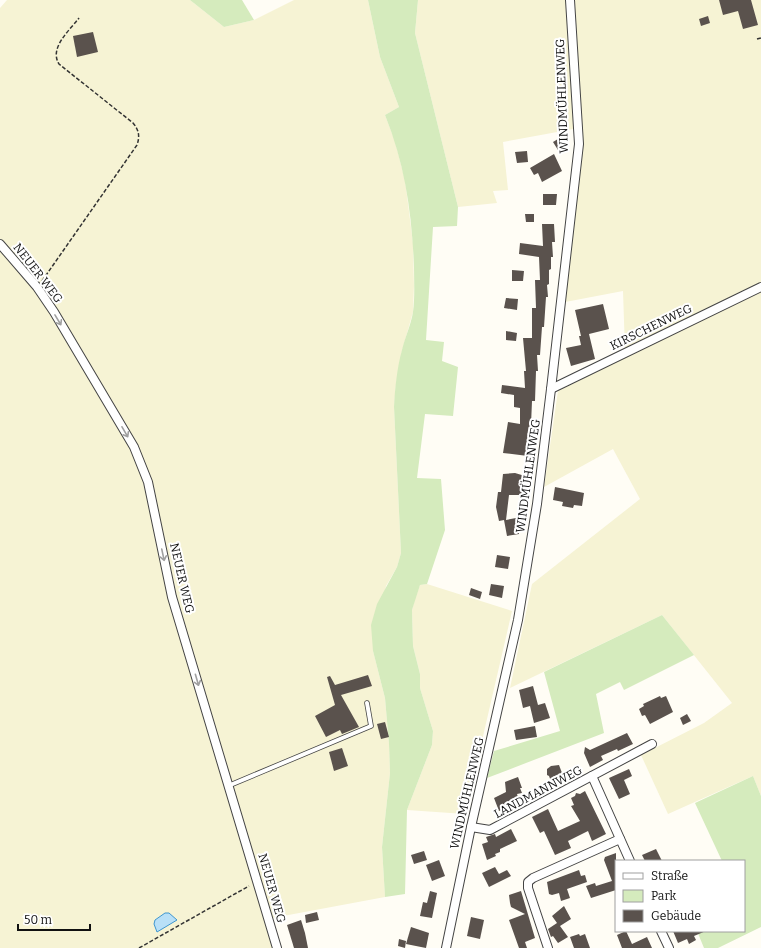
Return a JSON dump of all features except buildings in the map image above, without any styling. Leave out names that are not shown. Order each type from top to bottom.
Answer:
[{"type":"street","name":"WINDMÜHLENWEG","points":[[446,948],[471,827],[518,620],[537,504],[578,144],[570,0]]},
{"type":"street","name":"NEUER WEG","points":[[0,244],[37,287],[120,423],[142,464],[148,482],[172,597],[277,948]]},
{"type":"street","name":"KIRSCHENWEG","points":[[551,389],[761,287]]},
{"type":"street","name":"LANDMANNWEG","points":[[471,827],[490,830],[652,744]]},
{"type":"street","name":"LANDMANNWEG","points":[[592,776],[630,860]]},
{"type":"street","points":[[548,948],[528,888],[528,882],[533,878],[620,839]]},
{"type":"street","points":[[661,932],[669,948]]},
{"type":"lane","points":[[228,786],[371,726],[368,703]]},
{"type":"path","points":[[37,287],[137,145],[139,139],[137,128],[133,123],[59,64],[56,59],[56,49],[79,18]]},
{"type":"path","points":[[757,39],[761,38]]},
{"type":"path","points":[[139,948],[257,881]]},
{"type":"shaded area","points":[[7,0],[190,0],[224,27],[254,20],[294,0],[368,0],[380,57],[399,107],[385,115],[395,141],[405,180],[413,243],[414,286],[413,312],[402,351],[396,384],[394,407],[401,553],[397,567],[386,586],[373,651],[385,698],[389,744],[390,773],[382,847],[385,897],[267,919],[275,948],[0,948],[0,8]]},
{"type":"shaded area","points":[[418,0],[761,0],[761,284],[625,351],[623,291],[560,303],[579,128],[503,142],[508,190],[493,191],[497,203],[458,207],[415,33]]},
{"type":"shaded area","points":[[761,289],[761,796],[753,776],[668,814],[641,755],[704,723],[732,703],[662,615],[510,688],[532,584],[640,499],[613,449],[544,487],[558,391]]},
{"type":"shaded area","points":[[427,584],[512,611],[465,814],[407,810],[432,745],[433,731],[420,688],[420,674],[413,646],[412,610],[420,585]]},
{"type":"green space","points":[[190,0],[242,0],[254,20],[224,27]]},
{"type":"green space","points":[[368,0],[418,0],[415,33],[458,207],[457,226],[433,227],[426,340],[444,342],[442,361],[458,367],[453,416],[425,414],[417,478],[441,479],[445,530],[427,584],[420,585],[412,610],[413,646],[420,674],[420,688],[433,731],[432,745],[407,810],[405,894],[385,897],[382,847],[390,773],[389,744],[385,698],[373,651],[371,625],[377,604],[397,567],[401,553],[394,407],[399,364],[413,312],[414,267],[406,190],[398,152],[385,115],[399,107],[380,57]]},
{"type":"green space","points":[[662,615],[694,655],[624,690],[620,682],[596,694],[604,733],[487,778],[494,751],[560,731],[544,672]]},
{"type":"green space","points":[[753,776],[761,796],[761,927],[718,948],[704,948],[697,932],[745,932],[745,860],[722,860],[695,803]]},
{"type":"water","points":[[165,913],[169,913],[177,920],[157,932],[154,924],[155,920]]}]
